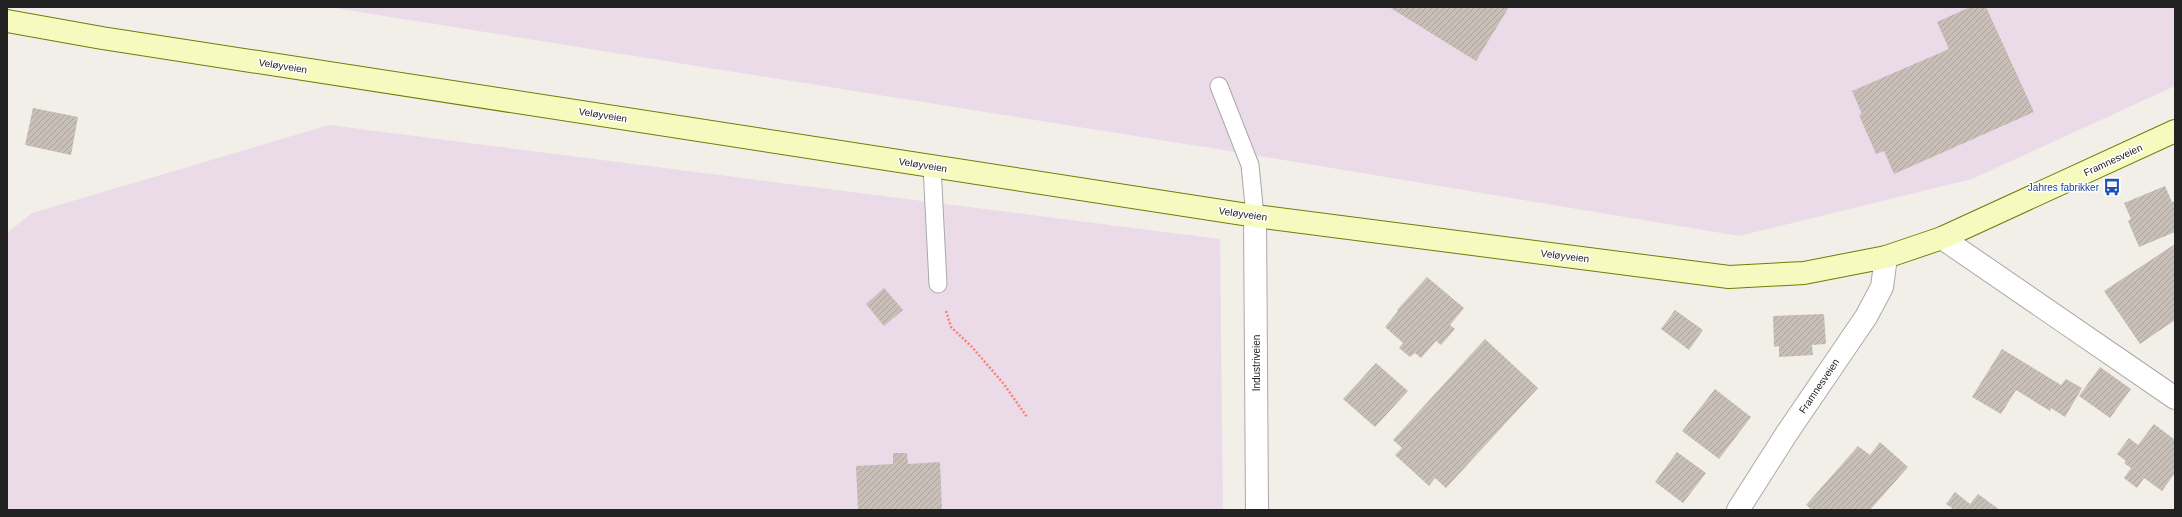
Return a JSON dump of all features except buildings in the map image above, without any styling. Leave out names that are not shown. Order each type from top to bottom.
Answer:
[{"type":"main road","name":"Veløyveien","points":[[7,21],[102,38],[1255,216],[1729,277],[1804,273],[1842,266]]},
{"type":"main road","name":"Framnesveien","points":[[1842,266],[1886,257],[1942,238],[2175,131]]},
{"type":"street","name":"Industriveien","points":[[1255,216],[1257,510]]},
{"type":"street","points":[[1942,238],[2175,398]]},
{"type":"street","name":"Framnesveien","points":[[1738,510],[1787,433],[1866,318],[1882,287],[1886,257]]},
{"type":"lane","points":[[1219,86],[1250,165],[1255,216]]},
{"type":"lane","points":[[932,166],[938,284]]},
{"type":"path","points":[[938,284],[951,328],[972,347],[998,377],[1027,418]]},
{"type":"shaded area","points":[[328,7],[2175,7],[2175,86],[1972,179],[1739,236],[1217,149]]},
{"type":"shaded area","points":[[329,125],[1220,239],[1223,510],[7,510],[7,233],[32,213]]},
{"type":"place","name":"Jahres fabrikker","points":[[2112,187]]}]
